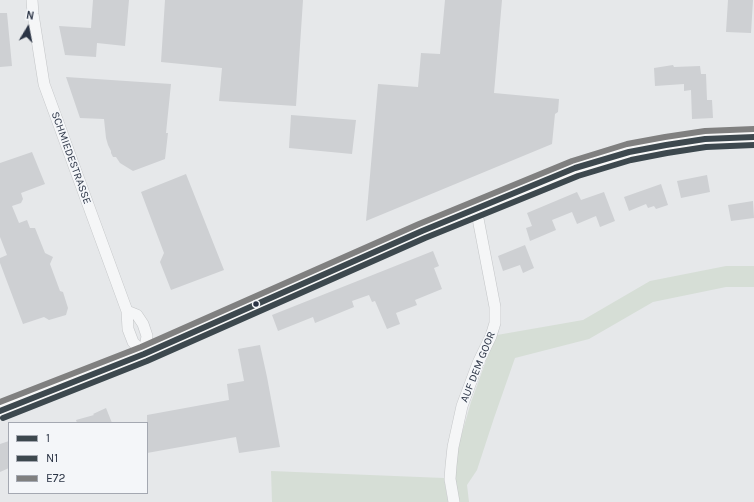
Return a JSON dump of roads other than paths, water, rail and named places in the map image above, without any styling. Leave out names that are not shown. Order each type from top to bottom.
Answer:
[{"type":"main road","points":[[0,411],[144,354],[476,208],[575,168],[629,152],[705,138],[754,137]]},
{"type":"street","name":"SCHMIEDESTRASSE","points":[[32,0],[44,84],[128,311],[128,329],[133,342],[144,354]]},
{"type":"street","name":"AUF DEM GOOR","points":[[454,502],[450,479],[451,466],[453,447],[462,406],[495,323],[495,307],[476,208]]},
{"type":"street","name":"SCHMIEDESTRASSE","points":[[128,311],[137,316],[147,336],[144,354]]}]
